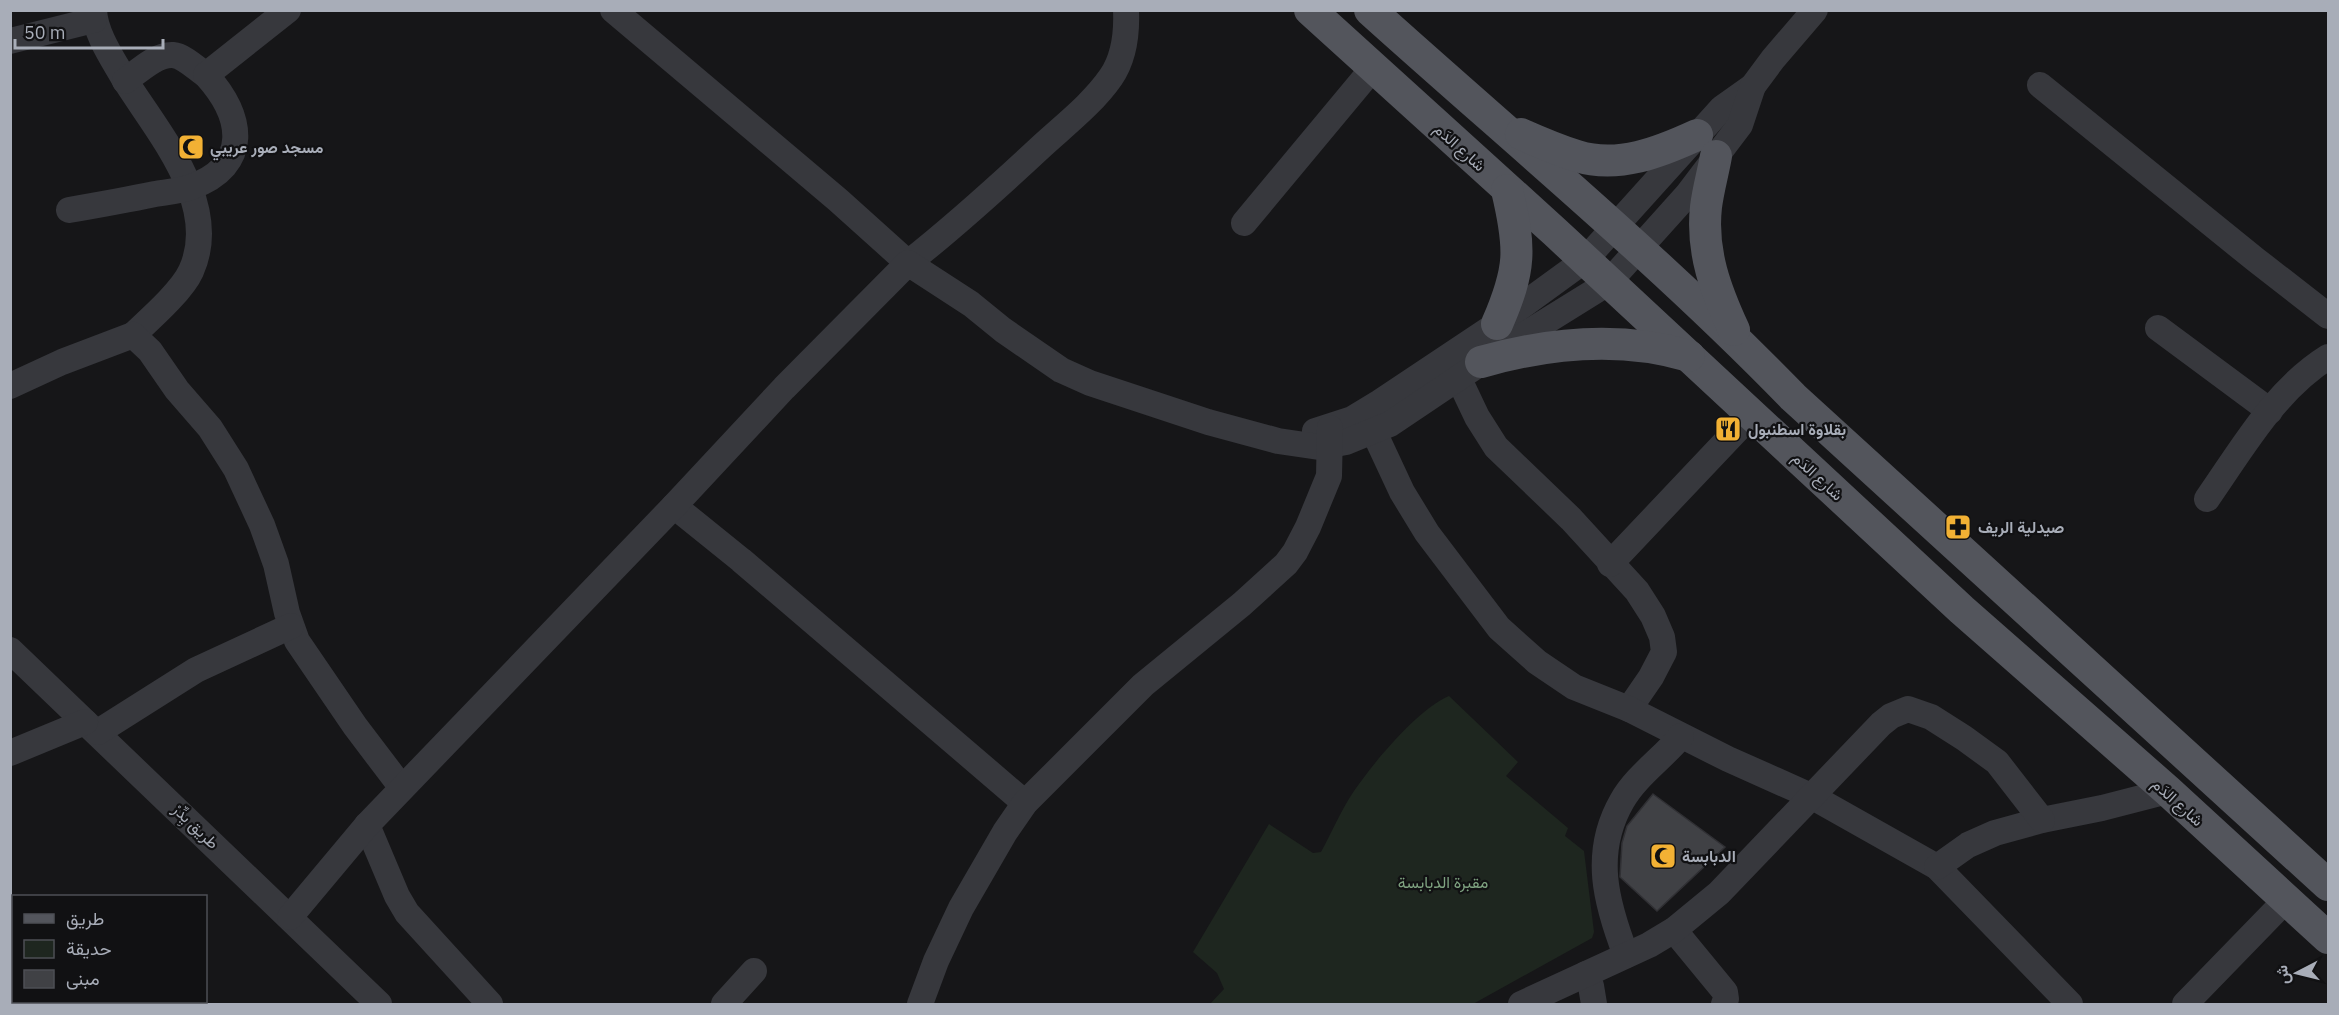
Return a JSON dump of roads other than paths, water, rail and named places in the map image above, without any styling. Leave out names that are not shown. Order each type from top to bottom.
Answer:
[{"type":"main road","name":"شارع الدَم","points":[[1310,10],[1689,356],[1970,617],[2168,791],[2328,938]]},
{"type":"main road","points":[[1370,10],[1616,228],[1740,342],[1802,405],[2325,878]]},
{"type":"main road","points":[[1496,123],[1579,157],[1601,160],[1625,159],[1706,146],[1708,259],[1721,301],[1740,342]]},
{"type":"main road","points":[[1497,324],[1511,291],[1517,263],[1516,233],[1507,190]]},
{"type":"main road","points":[[1470,370],[1512,353],[1590,344],[1635,346],[1689,356]]},
{"type":"street","points":[[206,75],[279,20],[288,10]]},
{"type":"street","points":[[613,10],[838,200],[908,263],[971,304],[1003,330],[1061,370],[1135,399],[1278,441],[1374,432],[1608,283],[1687,195],[1722,108],[1753,86],[1815,10]]},
{"type":"street","points":[[290,917],[367,825],[674,506],[784,388],[908,263],[1017,170],[1078,113],[1111,77],[1119,63],[1123,47],[1126,10]]},
{"type":"street","points":[[10,41],[94,15],[112,58],[167,144],[190,188],[196,206],[200,241],[191,272],[164,306],[133,334],[62,362],[10,386]]},
{"type":"street","points":[[69,210],[190,188],[212,177],[228,162],[233,151],[236,139],[231,111],[225,99],[206,75],[188,62],[173,55],[157,60],[125,81]]},
{"type":"street","points":[[1244,223],[1373,68]]},
{"type":"street","points":[[2040,86],[2328,316]]},
{"type":"street","points":[[920,1005],[936,961],[961,908],[1005,832],[1025,803],[1143,685],[1242,604],[1286,564],[1308,527],[1329,476],[1330,437],[1352,419],[1497,324],[1585,261],[1616,228],[1706,146]]},
{"type":"street","points":[[2158,328],[2270,411]]},
{"type":"street","points":[[133,334],[150,351],[177,390],[210,428],[236,469],[262,525],[276,564],[291,626],[297,641],[355,726],[402,788]]},
{"type":"street","points":[[2207,499],[2270,411],[2295,383],[2328,357]]},
{"type":"street","points":[[1470,370],[1478,417],[1496,447],[1571,519],[1637,591],[1653,616],[1662,637],[1664,652],[1629,709]]},
{"type":"street","points":[[1610,564],[1752,414]]},
{"type":"street","points":[[1374,432],[1402,492],[1427,533],[1499,628],[1537,662],[1565,682],[1629,709],[1757,773],[1811,796],[1937,867],[2070,1005]]},
{"type":"street","points":[[674,506],[741,560],[1025,803]]},
{"type":"street","points":[[10,753],[92,727],[196,670],[291,626]]},
{"type":"street","name":"طريق يِدِّرْ","points":[[10,650],[379,1005]]},
{"type":"street","points":[[1521,1005],[1674,930],[1719,893],[1881,724],[1891,716],[1908,709],[1930,717],[1983,750],[2009,775],[2042,820]]},
{"type":"street","points":[[1626,955],[1605,891],[1605,844],[1622,800],[1682,736]]},
{"type":"street","points":[[1937,867],[1968,845],[1995,833],[2168,791]]},
{"type":"street","points":[[367,825],[397,896],[407,913],[490,1005]]},
{"type":"street","points":[[2186,1005],[2286,900]]},
{"type":"street","points":[[1674,930],[1725,992],[1724,1005]]},
{"type":"street","points":[[724,1005],[754,971]]},
{"type":"street","points":[[1586,974],[1591,986],[1594,1005]]},
{"type":"place","name":"مسجد صور عريبي","points":[[191,147]]},
{"type":"place","name":"بقلاوة اسطنبول","points":[[1728,429]]},
{"type":"place","name":"صيدلية الريف","points":[[1958,527]]},
{"type":"place","name":"الدبابسة","points":[[1663,856]]},
{"type":"park label","name":"مقبرة الدبابسة","points":[[1443,882]]}]
